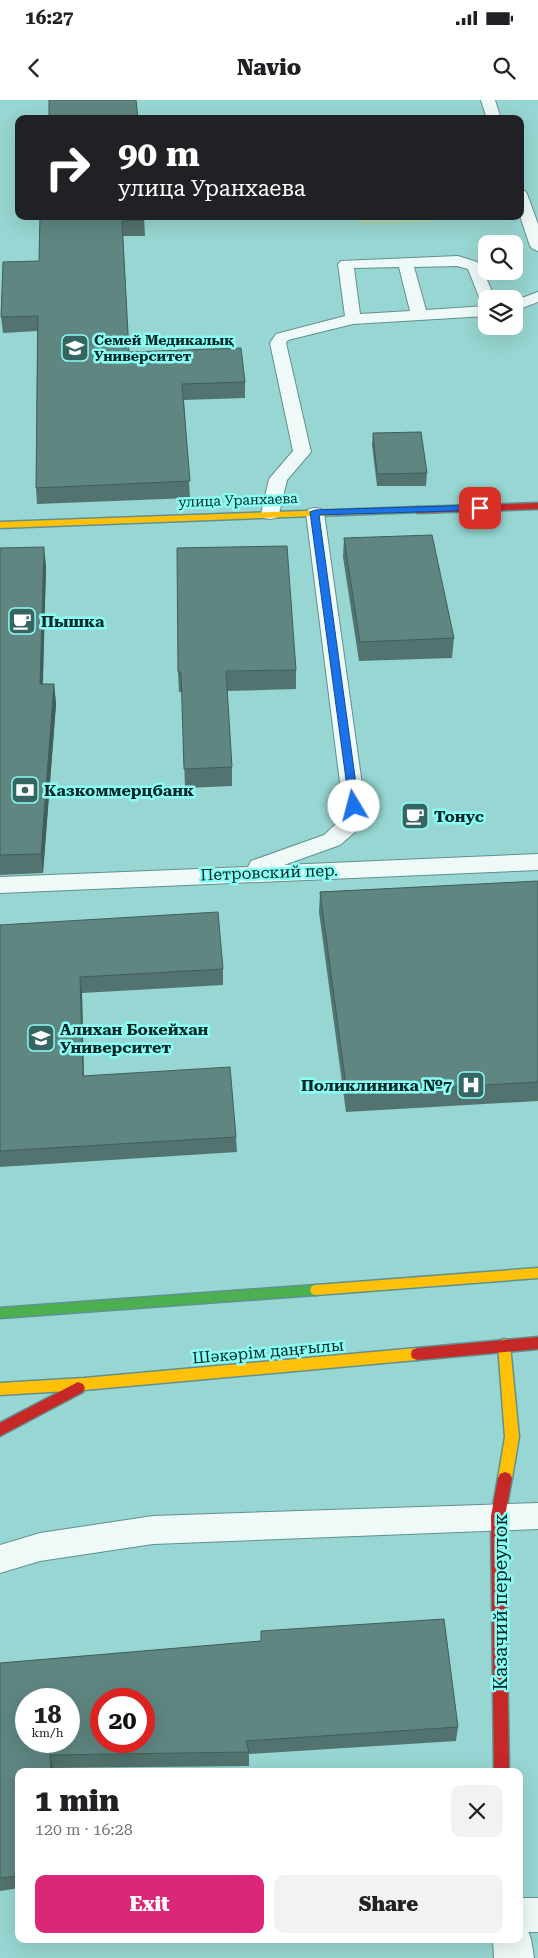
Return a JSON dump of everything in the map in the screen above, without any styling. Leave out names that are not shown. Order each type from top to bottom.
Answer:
[{"type":"street","name":"улица Уранхаева","points":[[0,524],[538,506]]},
{"type":"street","points":[[0,1313],[538,1273]]},
{"type":"street","name":"Шәкәрім даңғылы","points":[[0,1389],[84,1384],[538,1343]]},
{"type":"street","name":"Казачий переулок","points":[[501,1768],[498,1516],[512,1437],[504,1345]]},
{"type":"street","points":[[0,1430],[84,1384]]},
{"type":"street","points":[[512,1943],[514,1958]]},
{"type":"lane","points":[[488,100],[493,115]]},
{"type":"lane","points":[[524,206],[538,246]]},
{"type":"lane","points":[[405,262],[419,315]]},
{"type":"lane","points":[[353,319],[346,264],[468,262],[475,266],[484,290]]},
{"type":"lane","points":[[523,303],[538,297]]},
{"type":"lane","points":[[270,514],[278,478],[302,452],[278,344],[282,337],[353,319],[478,312]]},
{"type":"lane","points":[[253,873],[260,864],[332,840],[347,827],[354,806],[315,512]]},
{"type":"lane","name":"Петровский пер.","points":[[0,884],[538,862]]},
{"type":"lane","points":[[0,1559],[40,1546],[153,1530],[538,1516]]},
{"type":"lane","points":[[523,1915],[538,1915]]},
{"type":"green space","points":[[358,220],[430,220],[431,222],[359,225]]},
{"type":"building","points":[[49,100],[136,100],[138,115],[49,115]]},
{"type":"building","name":"Семей Медикалық Университет","points":[[40,220],[144,220],[122,221],[129,352],[241,348],[245,382],[182,384],[190,481],[36,488],[38,316],[1,317],[3,262],[39,261]]},
{"type":"building","points":[[421,432],[427,473],[377,474],[373,433]]},
{"type":"building","points":[[432,535],[454,638],[360,642],[344,538]]},
{"type":"building","points":[[287,546],[296,670],[226,671],[232,767],[184,769],[181,672],[178,672],[177,548]]},
{"type":"building","points":[[44,547],[40,684],[54,684],[41,854],[0,855],[0,548]]},
{"type":"building","points":[[538,881],[538,1082],[347,1093],[320,892]]},
{"type":"building","name":"Алихан Бокейхан Университет","points":[[218,912],[223,969],[80,977],[83,1076],[230,1067],[236,1137],[0,1151],[0,925]]},
{"type":"building","points":[[444,1619],[458,1727],[246,1741],[249,1752],[50,1755],[51,1768],[15,1768],[15,1876],[0,1878],[0,1663],[261,1641],[261,1631]]},
{"type":"traffic: fast","points":[[0,1313],[316,1290]]},
{"type":"traffic: slow","points":[[0,525],[417,510]]},
{"type":"traffic: slow","points":[[316,1290],[538,1273]]},
{"type":"traffic: slow","points":[[504,1345],[512,1437],[505,1478]]},
{"type":"traffic: slow","points":[[0,1389],[84,1384],[417,1354]]},
{"type":"traffic: jam","points":[[417,510],[538,506]]},
{"type":"traffic: jam","points":[[417,1354],[538,1343]]},
{"type":"traffic: jam","points":[[0,1430],[78,1388]]},
{"type":"traffic: jam","points":[[501,1768],[498,1516],[505,1478]]},
{"type":"place","name":"Семей Медикалық Университет","points":[[75,348]]},
{"type":"place","name":"Пышка","points":[[22,621]]},
{"type":"place","name":"Казкоммерцбанк","points":[[25,790]]},
{"type":"place","name":"Тонус","points":[[415,816]]},
{"type":"place","name":"Алихан Бокейхан Университет","points":[[41,1038]]},
{"type":"place","name":"Поликлиника №7","points":[[471,1085]]},
{"type":"route","points":[[354,806],[315,512],[480,508]]}]
